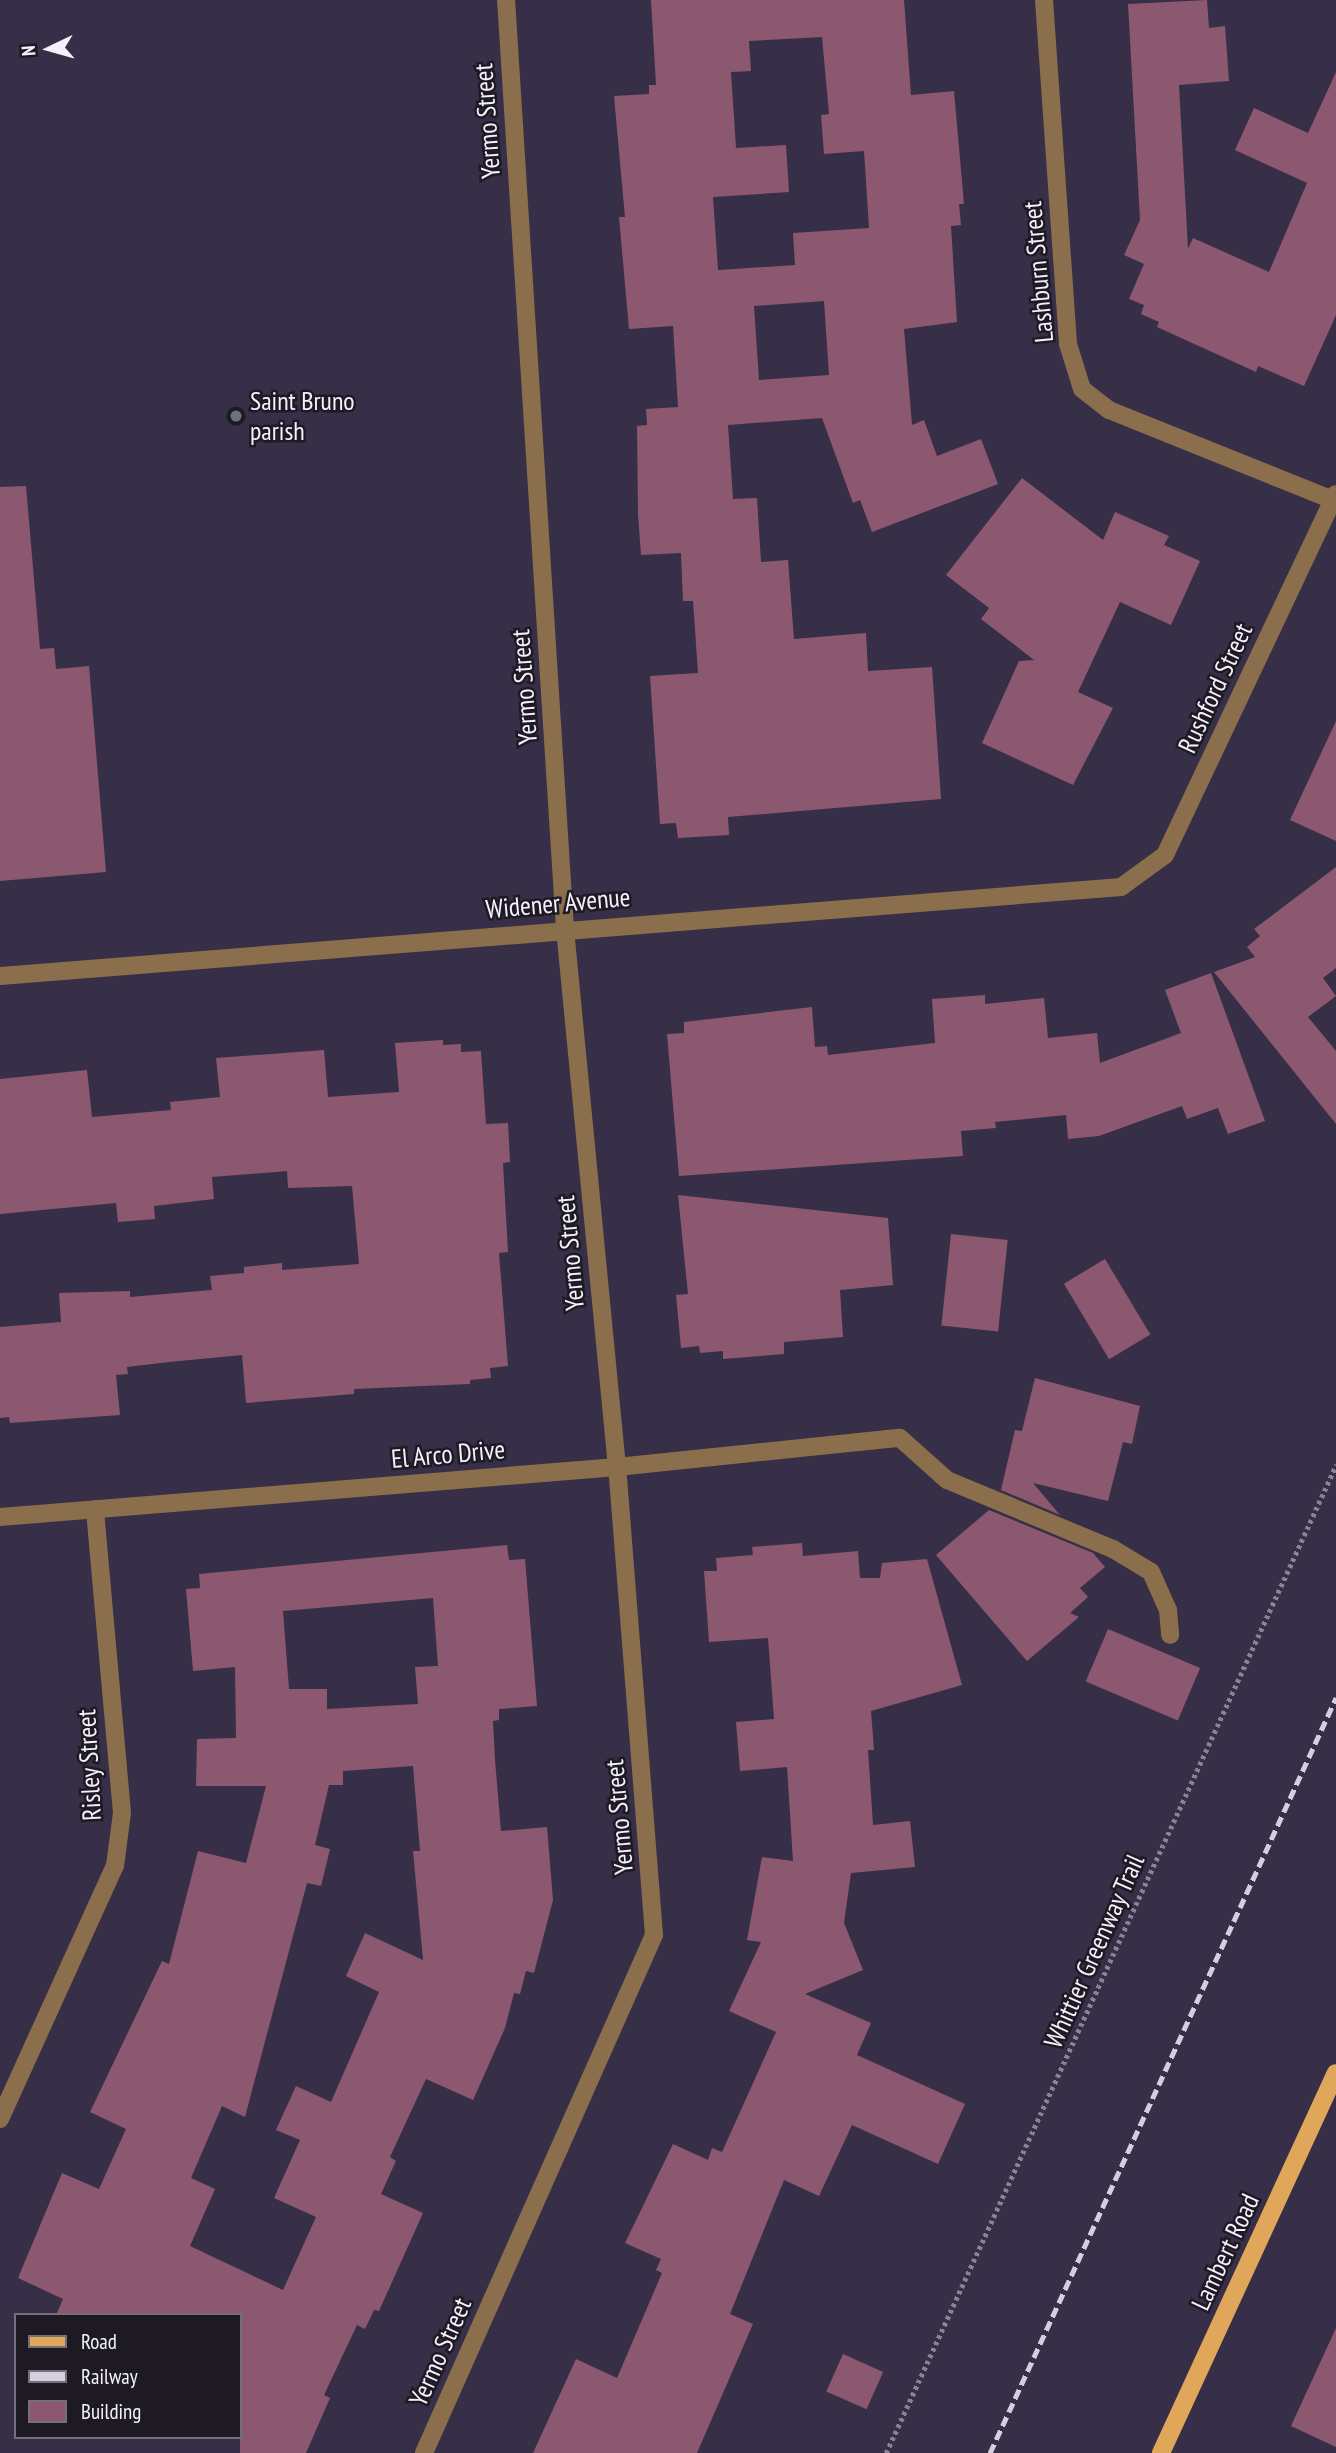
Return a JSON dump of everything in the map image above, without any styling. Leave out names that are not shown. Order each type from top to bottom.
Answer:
[{"type":"main road","name":"Lambert Road","points":[[1161,2453],[1336,2073]]},
{"type":"street","name":"Yermo Street","points":[[424,2453],[654,1935],[617,1467],[565,929],[506,0]]},
{"type":"street","name":"Lashburn Street","points":[[1044,0],[1068,344],[1082,389],[1109,410],[1335,497]]},
{"type":"street","name":"Rushford Street","points":[[1121,887],[1165,855],[1335,497]]},
{"type":"street","name":"Widener Avenue","points":[[0,976],[565,929],[1121,887]]},
{"type":"street","name":"El Arco Drive","points":[[0,1517],[617,1467],[900,1438],[947,1479],[1113,1549],[1151,1572],[1168,1611],[1170,1635]]},
{"type":"street","name":"Risley Street","points":[[0,2119],[115,1866],[122,1813],[95,1509]]},
{"type":"path","name":"Whittier Greenway Trail","points":[[886,2453],[1336,1465]]},
{"type":"building","points":[[651,0],[904,0],[911,95],[954,91],[964,204],[959,204],[961,225],[951,226],[957,322],[904,329],[912,425],[924,420],[937,456],[981,439],[998,484],[872,532],[860,500],[853,503],[822,418],[728,425],[733,499],[757,498],[761,562],[788,560],[794,639],[866,633],[868,671],[932,667],[941,799],[728,817],[729,835],[678,838],[676,823],[660,824],[650,676],[698,673],[693,601],[683,601],[681,553],[641,555],[637,426],[647,425],[646,409],[678,407],[673,326],[629,329],[619,217],[625,217],[614,96],[649,94],[649,85],[656,85]],"holes":[[[822,37],[829,114],[821,115],[824,154],[864,151],[869,228],[793,233],[795,265],[718,270],[713,197],[789,192],[786,145],[736,148],[731,72],[751,71],[749,41]],[[824,301],[829,375],[759,380],[754,306]]]},
{"type":"building","points":[[1207,0],[1209,28],[1225,26],[1229,81],[1179,85],[1188,249],[1193,238],[1269,272],[1307,183],[1235,150],[1254,108],[1308,133],[1336,72],[1336,315],[1304,386],[1258,366],[1256,372],[1157,327],[1159,322],[1141,314],[1144,305],[1129,299],[1144,264],[1124,255],[1140,220],[1128,4]]},
{"type":"building","points":[[1022,478],[1103,540],[1115,512],[1169,536],[1164,545],[1200,561],[1171,625],[1120,602],[1078,692],[1113,708],[1073,785],[982,743],[1019,661],[1034,660],[981,619],[989,608],[946,575]]},
{"type":"building","points":[[26,486],[40,649],[54,648],[56,669],[89,666],[106,872],[0,881],[0,487]]},
{"type":"building","points":[[1336,721],[1336,841],[1290,820]]},
{"type":"building","points":[[1336,867],[1336,968],[1323,978],[1336,996],[1308,1017],[1336,1051],[1336,1124],[1214,972],[1255,957],[1247,947],[1260,936],[1254,929]]},
{"type":"building","points":[[1211,973],[1265,1121],[1228,1134],[1218,1108],[1187,1119],[1182,1106],[1099,1136],[1068,1139],[1066,1115],[995,1122],[996,1128],[961,1131],[963,1156],[679,1176],[667,1034],[684,1033],[684,1022],[812,1007],[815,1047],[827,1046],[828,1055],[935,1043],[932,999],[985,995],[985,1004],[1044,998],[1048,1038],[1097,1033],[1100,1063],[1181,1033],[1165,990]]},
{"type":"building","points":[[443,1040],[443,1045],[461,1044],[461,1052],[481,1051],[486,1124],[508,1123],[510,1162],[503,1163],[508,1252],[499,1253],[508,1366],[490,1368],[491,1378],[470,1380],[470,1384],[354,1389],[354,1394],[246,1403],[242,1355],[169,1362],[127,1367],[128,1374],[116,1375],[120,1415],[10,1423],[9,1417],[0,1418],[0,1327],[61,1322],[59,1293],[130,1291],[130,1297],[212,1290],[210,1276],[244,1273],[244,1267],[282,1263],[282,1270],[359,1264],[352,1186],[288,1188],[287,1171],[212,1177],[214,1199],[154,1206],[155,1219],[118,1222],[116,1203],[0,1214],[0,1079],[87,1070],[92,1117],[171,1110],[170,1102],[220,1097],[216,1058],[324,1050],[328,1097],[399,1092],[395,1043]]},
{"type":"building","points":[[678,1195],[888,1218],[893,1285],[840,1290],[843,1337],[784,1342],[784,1354],[723,1359],[723,1351],[700,1353],[699,1346],[681,1348],[676,1295],[688,1294]]},
{"type":"building","points":[[951,1234],[1008,1240],[998,1331],[941,1325]]},
{"type":"building","points":[[1105,1259],[1150,1334],[1109,1359],[1064,1284]]},
{"type":"building","points":[[1035,1378],[1140,1406],[1132,1444],[1123,1442],[1108,1501],[1033,1483],[1060,1515],[1001,1490],[1015,1430],[1022,1431]]},
{"type":"building","points":[[989,1510],[1093,1553],[1105,1567],[1080,1588],[1088,1597],[1070,1613],[1079,1617],[1027,1661],[936,1555]]},
{"type":"building","points":[[802,1543],[803,1556],[858,1551],[860,1578],[880,1578],[882,1563],[927,1559],[962,1685],[871,1711],[874,1750],[868,1750],[873,1825],[910,1821],[915,1867],[851,1873],[844,1923],[863,1970],[805,1994],[871,2023],[857,2055],[965,2104],[938,2164],[852,2125],[819,2196],[784,2180],[730,2314],[753,2324],[697,2453],[533,2453],[576,2359],[617,2378],[662,2273],[656,2270],[661,2259],[625,2243],[673,2144],[708,2160],[712,2148],[722,2152],[776,2032],[729,2011],[761,1942],[747,1940],[762,1857],[793,1861],[787,1767],[740,1771],[736,1722],[774,1719],[768,1638],[709,1642],[704,1571],[717,1571],[716,1558],[753,1555],[752,1547]]},
{"type":"building","points":[[507,1545],[509,1560],[525,1559],[537,1706],[499,1709],[499,1720],[493,1721],[495,1760],[501,1831],[547,1827],[553,1900],[534,1973],[526,1971],[520,1994],[514,1993],[505,2028],[473,2100],[426,2079],[390,2157],[396,2161],[381,2194],[423,2213],[379,2311],[374,2310],[365,2329],[357,2325],[324,2395],[330,2398],[306,2453],[240,2453],[242,2313],[57,2313],[63,2299],[18,2278],[62,2173],[99,2189],[126,2129],[90,2112],[162,1961],[169,1964],[198,1851],[246,1863],[266,1786],[196,1786],[197,1739],[236,1738],[235,1667],[193,1671],[186,1589],[200,1588],[199,1574]],"holes":[[[433,1598],[438,1666],[415,1667],[418,1704],[327,1709],[327,1689],[289,1689],[283,1611]],[[413,1766],[420,1851],[413,1851],[423,1960],[365,1933],[346,1976],[379,1992],[331,2102],[296,2086],[276,2130],[300,2140],[274,2198],[316,2217],[283,2290],[190,2246],[215,2189],[191,2178],[222,2106],[245,2117],[307,1883],[321,1886],[330,1849],[315,1845],[329,1785],[343,1785],[343,1771]]]},
{"type":"building","points":[[1108,1629],[1200,1668],[1178,1721],[1086,1681]]},
{"type":"building","points":[[1336,2328],[1336,2447],[1291,2426]]},
{"type":"building","points":[[843,2354],[883,2372],[867,2409],[826,2391]]},
{"type":"railway","points":[[990,2453],[1336,1698]]},
{"type":"place","name":"Saint Bruno parish","points":[[236,416]]}]
